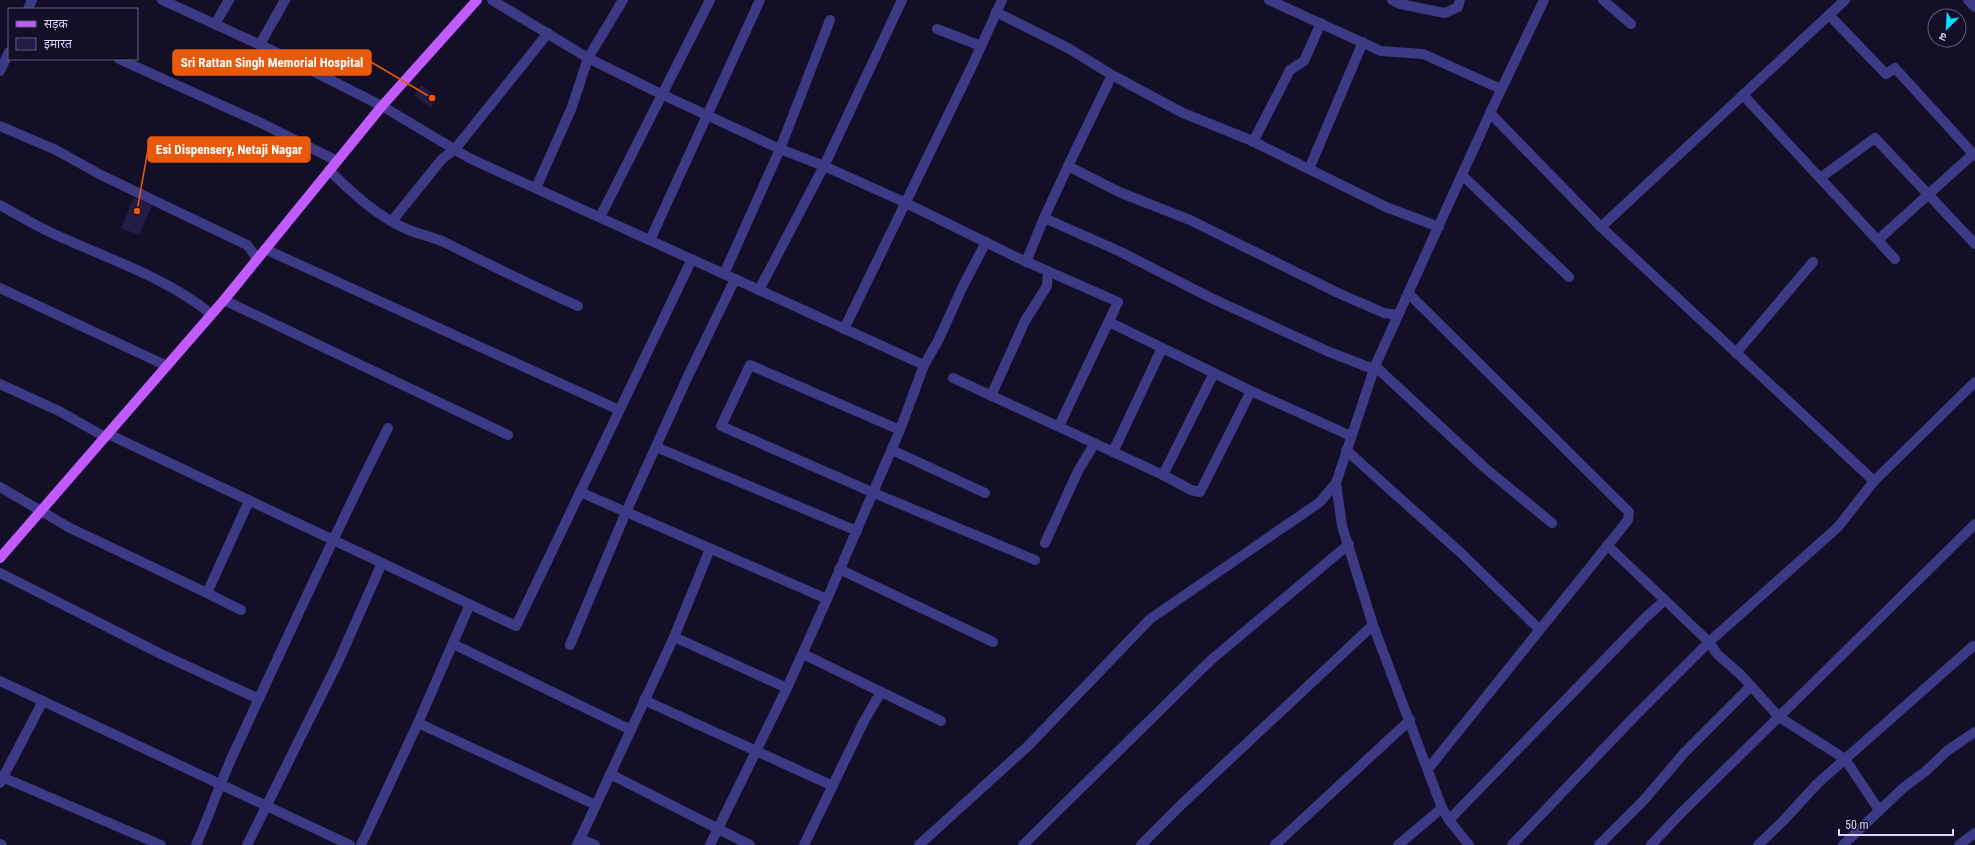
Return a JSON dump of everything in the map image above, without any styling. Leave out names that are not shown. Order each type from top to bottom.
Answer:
[{"type":"main road","points":[[0,558],[224,300],[382,106],[477,0]]},
{"type":"street","points":[[162,0],[260,44],[382,106],[469,158],[924,365]]},
{"type":"street","points":[[215,24],[228,0]]},
{"type":"street","points":[[260,44],[285,0]]},
{"type":"street","points":[[492,0],[588,58],[661,94],[780,149],[824,166],[904,202],[1026,262],[1118,302],[1059,426]]},
{"type":"street","points":[[536,188],[572,107],[588,58],[623,0]]},
{"type":"street","points":[[600,217],[661,94],[710,0]]},
{"type":"street","points":[[650,240],[760,0]]},
{"type":"street","points":[[759,290],[824,166],[902,0]]},
{"type":"street","points":[[844,328],[981,46],[1000,0]]},
{"type":"street","points":[[1269,0],[1381,51],[1422,54],[1501,89]]},
{"type":"street","points":[[1392,0],[1400,4],[1445,13],[1458,7],[1460,0]]},
{"type":"street","points":[[919,845],[1028,746],[1150,619],[1320,502],[1336,483],[1374,368],[1490,112],[1544,0]]},
{"type":"street","points":[[1603,0],[1631,24]]},
{"type":"street","points":[[1601,227],[1845,0]]},
{"type":"street","points":[[1968,0],[1975,7]]},
{"type":"street","points":[[996,12],[1068,48],[1112,75],[1184,113],[1253,142],[1386,207],[1439,227]]},
{"type":"street","points":[[1829,15],[1886,74],[1895,68],[1974,155],[1928,194],[1878,240]]},
{"type":"street","points":[[724,274],[780,149],[830,20]]},
{"type":"street","points":[[1253,142],[1290,70],[1304,61],[1321,23]]},
{"type":"street","points":[[937,29],[981,46]]},
{"type":"street","points":[[392,221],[442,159],[455,149],[548,33]]},
{"type":"street","points":[[1309,169],[1362,42]]},
{"type":"street","points":[[0,71],[8,54]]},
{"type":"street","points":[[122,60],[259,122],[337,161]]},
{"type":"street","points":[[1026,262],[1044,218],[1112,75]]},
{"type":"street","points":[[1744,95],[1896,259]]},
{"type":"street","points":[[1490,112],[1601,227],[1874,481]]},
{"type":"street","points":[[0,126],[56,150],[101,175],[182,212],[247,245],[257,258]]},
{"type":"street","points":[[1820,178],[1875,138],[1975,244]]},
{"type":"street","points":[[1068,166],[1119,192],[1197,224],[1338,293],[1384,313],[1398,314]]},
{"type":"street","points":[[329,170],[350,191],[392,221],[408,230],[443,242],[532,286],[578,306]]},
{"type":"street","points":[[1462,175],[1569,277]]},
{"type":"street","points":[[0,205],[52,233],[127,266],[192,299],[211,314]]},
{"type":"street","points":[[1044,218],[1121,252],[1211,298],[1327,350],[1374,368],[1484,468],[1552,523]]},
{"type":"street","points":[[710,845],[803,654],[839,569],[874,493],[900,430],[924,365],[938,341],[962,288],[986,242]]},
{"type":"street","points":[[265,248],[619,410]]},
{"type":"street","points":[[0,384],[107,436],[516,626],[692,259]]},
{"type":"street","points":[[1736,353],[1813,262]]},
{"type":"street","points":[[991,396],[1025,321],[1047,286],[1048,271]]},
{"type":"street","points":[[570,645],[626,512],[735,279]]},
{"type":"street","points":[[0,288],[166,366]]},
{"type":"street","points":[[1408,293],[1629,512],[1628,520],[1428,769]]},
{"type":"street","points":[[224,300],[508,435]]},
{"type":"street","points":[[1109,322],[1251,391],[1351,436]]},
{"type":"street","points":[[1113,452],[1162,348]]},
{"type":"street","points":[[900,430],[750,365],[721,426],[874,493],[1035,560]]},
{"type":"street","points":[[1163,475],[1214,373]]},
{"type":"street","points":[[952,378],[1059,426],[1163,475],[1190,490],[1200,492],[1251,391]]},
{"type":"street","points":[[1512,845],[1633,718],[1709,642],[1838,527],[1874,481],[1975,382]]},
{"type":"street","points":[[196,845],[208,818],[220,784],[259,699],[355,494],[388,428]]},
{"type":"street","points":[[1045,543],[1078,471],[1095,443]]},
{"type":"street","points":[[656,447],[856,531]]},
{"type":"street","points":[[892,450],[985,493]]},
{"type":"street","points":[[1346,450],[1461,554],[1540,630]]},
{"type":"street","points":[[1336,483],[1342,526],[1349,544],[1373,625],[1442,808],[1449,820],[1469,845]]},
{"type":"street","points":[[0,487],[40,512],[70,528],[241,610]]},
{"type":"street","points":[[580,492],[827,599]]},
{"type":"street","points":[[207,593],[249,501]]},
{"type":"street","points":[[1651,845],[1975,524]]},
{"type":"street","points":[[1023,845],[1102,769],[1211,660],[1349,544]]},
{"type":"street","points":[[1608,545],[1709,642],[1717,654],[1751,686],[1779,717],[1845,759],[1879,810]]},
{"type":"street","points":[[595,845],[578,842],[674,637],[710,549]]},
{"type":"street","points":[[247,845],[339,660],[382,563]]},
{"type":"street","points":[[839,569],[993,642]]},
{"type":"street","points":[[0,573],[163,655],[259,699]]},
{"type":"street","points":[[1449,820],[1645,618],[1665,600]]},
{"type":"street","points":[[361,845],[454,644],[470,604]]},
{"type":"street","points":[[1141,845],[1182,804],[1373,625]]},
{"type":"street","points":[[674,637],[787,688]]},
{"type":"street","points":[[454,644],[631,730]]},
{"type":"street","points":[[1758,845],[1783,822],[1818,783],[1974,646]]},
{"type":"street","points":[[803,654],[940,721]]},
{"type":"street","points":[[0,681],[266,805],[330,841],[350,845]]},
{"type":"street","points":[[1599,845],[1644,800],[1685,752],[1751,686]]},
{"type":"street","points":[[804,845],[864,721],[881,692]]},
{"type":"street","points":[[644,700],[755,752],[833,786]]},
{"type":"street","points":[[43,701],[1,779],[161,845]]},
{"type":"street","points":[[1275,845],[1410,720]]},
{"type":"street","points":[[418,723],[596,805]]},
{"type":"street","points":[[1843,845],[1903,788],[1926,771],[1947,751],[1975,732]]},
{"type":"street","points":[[610,774],[750,845]]},
{"type":"street","points":[[1398,845],[1442,808]]},
{"type":"street","points":[[1959,845],[1975,833]]},
{"type":"building","points":[[421,85],[438,97],[431,108],[414,96]]},
{"type":"building","points":[[134,198],[152,206],[139,235],[121,228]]},
{"type":"place","name":"Sri Rattan Singh Memorial Hospital","points":[[432,98]]},
{"type":"place","name":"Esi Dispensery, Netaji Nagar","points":[[137,211]]}]
